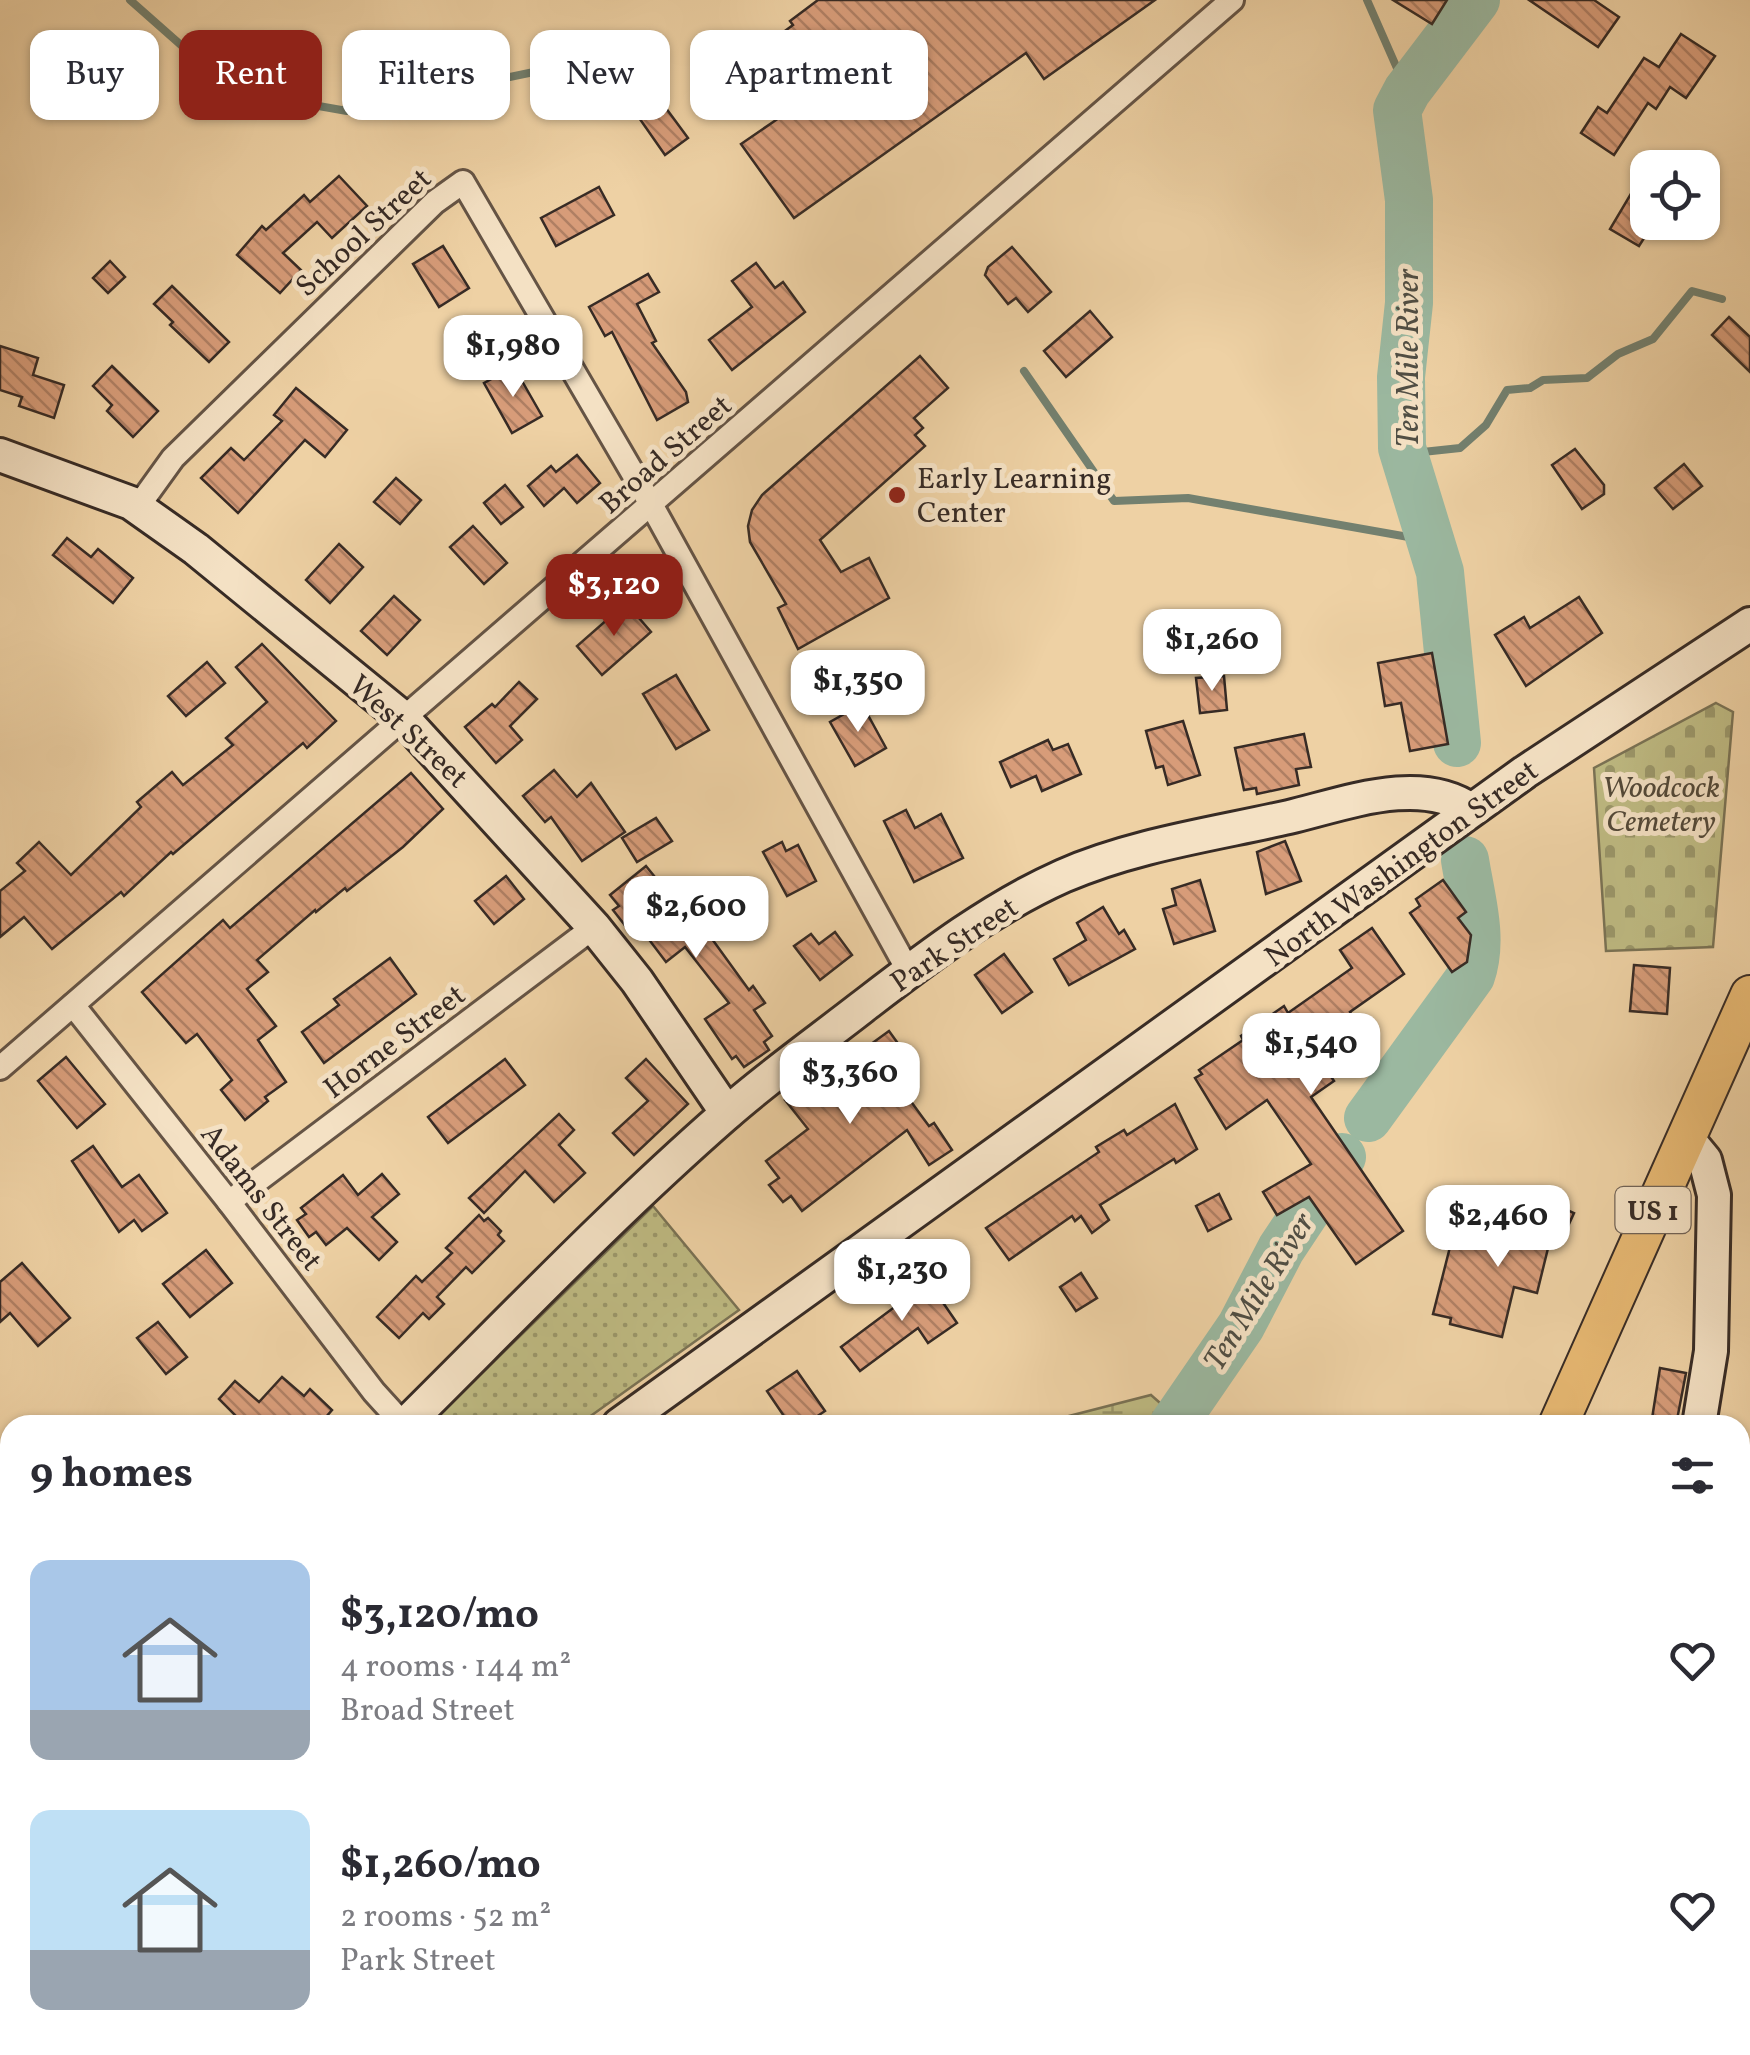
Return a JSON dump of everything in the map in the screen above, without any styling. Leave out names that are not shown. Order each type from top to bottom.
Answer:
[{"type":"main road","name":"US 1","points":[[1562,1415],[1750,995]]},
{"type":"street","name":"Broad Street","points":[[0,1068],[1232,0]]},
{"type":"street","name":"School Street","points":[[137,508],[173,458],[435,202],[462,182],[652,506],[908,972]]},
{"type":"street","name":"West Street","points":[[0,455],[71,479],[137,508],[196,549],[403,718],[594,927],[727,1113]]},
{"type":"street","name":"North Washington Street","points":[[633,1415],[1472,810],[1750,625]]},
{"type":"street","name":"Park Street","points":[[414,1415],[727,1113],[957,936],[1028,894],[1068,874],[1122,856],[1376,796],[1442,796],[1472,810]]},
{"type":"street","name":"Horne Street","points":[[230,1202],[594,927]]},
{"type":"street","name":"Adams Street","points":[[73,1005],[395,1415]]},
{"type":"street","points":[[1686,1137],[1705,1160],[1714,1196],[1711,1350],[1701,1415]]},
{"type":"green space","name":"Woodcock Cemetery","points":[[1716,703],[1733,712],[1713,947],[1606,951],[1594,768]]},
{"type":"green space","points":[[653,1206],[739,1310],[592,1415],[439,1415]]},
{"type":"green space","points":[[1151,1395],[1174,1415],[1073,1415]]},
{"type":"building","points":[[818,0],[1155,0],[1044,79],[1026,53],[794,218],[741,144],[776,120],[928,120],[928,30],[786,30],[793,25],[790,21]]},
{"type":"building","points":[[1393,0],[1447,0],[1432,24]]},
{"type":"building","points":[[1529,0],[1594,0],[1619,17],[1598,47]]},
{"type":"building","points":[[1681,34],[1715,56],[1686,98],[1670,87],[1656,109],[1648,103],[1614,155],[1581,133],[1598,107],[1607,113],[1644,58],[1659,67]]},
{"type":"building","points":[[670,114],[688,138],[665,155],[641,120],[670,120]]},
{"type":"building","points":[[339,176],[367,206],[332,238],[317,222],[283,253],[301,270],[280,293],[237,255],[262,226],[266,230],[304,195],[310,202]]},
{"type":"building","points":[[599,187],[614,215],[556,246],[541,218]]},
{"type":"building","points":[[1630,195],[1630,240],[1643,240],[1639,246],[1610,229]]},
{"type":"building","points":[[443,246],[469,288],[439,307],[413,264]]},
{"type":"building","points":[[1012,247],[1051,292],[1028,312],[1016,298],[1008,304],[985,275],[988,267]]},
{"type":"building","points":[[110,261],[125,277],[108,293],[93,278]]},
{"type":"building","points":[[756,263],[775,288],[783,282],[805,312],[732,370],[709,340],[752,307],[732,281]]},
{"type":"building","points":[[648,274],[659,292],[637,304],[656,341],[652,343],[686,392],[688,402],[657,420],[612,332],[605,336],[589,307]]},
{"type":"building","points":[[172,286],[229,342],[209,362],[154,304]]},
{"type":"building","points":[[1090,311],[1112,337],[1066,377],[1044,351]]},
{"type":"building","points":[[1729,317],[1750,337],[1750,372],[1712,335]]},
{"type":"building","points":[[0,346],[38,358],[33,375],[64,385],[54,418],[19,406],[22,397],[0,390]]},
{"type":"building","points":[[920,356],[948,388],[914,418],[923,428],[915,435],[925,446],[820,540],[841,572],[869,558],[889,598],[798,649],[778,608],[786,604],[750,542],[752,510],[762,495]]},
{"type":"building","points":[[112,366],[158,411],[133,437],[107,411],[112,405],[93,386]]},
{"type":"building","points":[[514,367],[542,416],[512,433],[484,383]]},
{"type":"building","points":[[296,388],[347,430],[325,457],[305,440],[238,513],[201,478],[231,448],[244,460],[282,421],[274,415]]},
{"type":"building","points":[[1575,449],[1604,485],[1604,494],[1582,509],[1552,465]]},
{"type":"building","points":[[577,455],[600,483],[577,503],[564,488],[544,506],[528,486],[551,466],[556,472]]},
{"type":"building","points":[[1684,464],[1702,486],[1673,509],[1655,488]]},
{"type":"building","points":[[396,478],[421,500],[400,524],[374,502]]},
{"type":"building","points":[[505,485],[523,507],[501,524],[484,503]]},
{"type":"building","points":[[473,526],[507,563],[484,584],[450,547]]},
{"type":"building","points":[[67,538],[91,557],[98,549],[133,578],[113,603],[53,555]]},
{"type":"building","points":[[339,544],[363,567],[330,603],[306,580]]},
{"type":"building","points":[[394,596],[420,620],[387,655],[361,631]]},
{"type":"building","points":[[1579,597],[1602,633],[1526,686],[1495,635],[1524,617],[1530,628]]},
{"type":"building","points":[[626,603],[651,632],[602,675],[577,646]]},
{"type":"building","points":[[262,644],[336,721],[307,748],[303,743],[124,896],[121,892],[52,949],[24,917],[0,937],[0,891],[25,871],[17,863],[39,842],[71,875],[141,807],[137,802],[172,772],[183,785],[233,745],[226,738],[267,702],[236,667]]},
{"type":"building","points":[[1432,653],[1448,744],[1410,751],[1401,703],[1385,706],[1378,663]]},
{"type":"building","points":[[207,662],[225,683],[186,716],[168,696]]},
{"type":"building","points":[[676,675],[709,730],[676,749],[643,694]]},
{"type":"building","points":[[1224,676],[1227,710],[1200,713],[1196,678]]},
{"type":"building","points":[[519,682],[537,699],[510,726],[522,740],[496,763],[465,727],[492,704],[495,707]]},
{"type":"building","points":[[862,704],[886,748],[855,766],[830,722]]},
{"type":"building","points":[[1183,721],[1200,775],[1168,785],[1163,766],[1156,768],[1146,731]]},
{"type":"building","points":[[1304,734],[1311,767],[1296,769],[1299,785],[1257,794],[1256,788],[1244,790],[1235,748]]},
{"type":"building","points":[[1048,740],[1053,750],[1068,744],[1081,774],[1042,791],[1036,776],[1011,787],[1000,762]]},
{"type":"building","points":[[554,770],[577,797],[591,783],[625,832],[582,861],[551,817],[545,822],[523,796]]},
{"type":"building","points":[[411,773],[443,809],[403,847],[347,891],[345,888],[315,910],[257,960],[268,972],[247,989],[276,1026],[258,1040],[286,1082],[265,1097],[268,1101],[245,1120],[221,1090],[232,1080],[197,1034],[186,1043],[142,992],[223,920],[230,928]]},
{"type":"building","points":[[906,810],[915,828],[941,814],[963,858],[914,882],[884,821]]},
{"type":"building","points":[[656,818],[672,841],[637,862],[622,838]]},
{"type":"building","points":[[1285,841],[1301,881],[1266,894],[1257,852]]},
{"type":"building","points":[[782,842],[786,851],[798,845],[816,881],[787,896],[763,852]]},
{"type":"building","points":[[646,866],[680,908],[686,903],[749,990],[753,986],[765,1003],[754,1010],[772,1036],[764,1042],[769,1050],[744,1067],[736,1056],[732,1059],[705,1019],[729,1003],[685,947],[666,962],[635,921],[627,928],[613,910],[619,906],[610,895]]},
{"type":"building","points":[[506,876],[524,899],[494,924],[475,901]]},
{"type":"building","points":[[1200,880],[1215,931],[1174,944],[1163,909],[1176,905],[1172,889]]},
{"type":"building","points":[[1443,880],[1466,912],[1458,918],[1471,935],[1467,962],[1452,972],[1410,913],[1420,906],[1416,899]]},
{"type":"building","points":[[1103,907],[1119,934],[1124,930],[1135,949],[1069,985],[1054,959],[1086,940],[1077,923]]},
{"type":"building","points":[[1372,928],[1404,974],[1350,1012],[1355,1021],[1313,1050],[1334,1081],[1311,1097],[1403,1231],[1356,1264],[1309,1197],[1277,1215],[1263,1192],[1311,1164],[1267,1100],[1226,1129],[1195,1078],[1202,1074],[1199,1070],[1243,1040],[1241,1036],[1284,1006],[1288,1013],[1352,968],[1340,950]]},
{"type":"building","points":[[835,932],[852,955],[820,980],[794,946],[811,934],[819,944]]},
{"type":"building","points":[[1004,954],[1032,992],[1002,1013],[975,975]]},
{"type":"building","points":[[390,958],[416,994],[324,1063],[302,1032],[339,1005],[334,999]]},
{"type":"building","points":[[1634,965],[1670,968],[1667,1014],[1630,1011]]},
{"type":"building","points":[[889,1031],[907,1056],[888,1070],[952,1150],[929,1165],[907,1130],[802,1211],[791,1196],[783,1202],[769,1185],[779,1178],[766,1161],[808,1129],[785,1100],[821,1072],[835,1089],[868,1064],[860,1052]]},
{"type":"building","points":[[66,1057],[105,1104],[77,1128],[38,1081]]},
{"type":"building","points":[[505,1059],[525,1085],[448,1143],[428,1117]]},
{"type":"building","points":[[646,1059],[688,1104],[634,1155],[613,1133],[648,1101],[626,1078]]},
{"type":"building","points":[[1175,1104],[1197,1149],[1100,1205],[1109,1220],[1092,1233],[1081,1216],[1075,1221],[1072,1216],[1009,1260],[986,1228],[1099,1152],[1096,1147],[1124,1130],[1127,1135]]},
{"type":"building","points":[[559,1114],[574,1130],[559,1145],[585,1173],[554,1202],[525,1171],[484,1213],[469,1198]]},
{"type":"building","points":[[93,1146],[122,1187],[139,1175],[167,1213],[142,1231],[134,1220],[119,1232],[72,1161]]},
{"type":"building","points":[[382,1174],[399,1194],[372,1217],[397,1242],[379,1260],[347,1228],[326,1245],[316,1232],[309,1237],[297,1220],[306,1214],[301,1208],[343,1175],[358,1195]]},
{"type":"building","points":[[1219,1194],[1231,1219],[1208,1231],[1196,1206]]},
{"type":"building","points":[[1532,1194],[1574,1213],[1563,1237],[1552,1232],[1537,1293],[1514,1287],[1502,1337],[1450,1324],[1451,1318],[1433,1314],[1450,1247],[1460,1232],[1477,1244],[1507,1252]]},
{"type":"building","points":[[479,1215],[501,1231],[498,1235],[504,1241],[472,1273],[466,1267],[437,1297],[444,1304],[429,1319],[423,1313],[399,1338],[377,1317],[416,1276],[422,1282],[452,1253],[446,1248]]},
{"type":"building","points":[[206,1250],[232,1283],[190,1317],[163,1284]]},
{"type":"building","points":[[22,1263],[70,1318],[38,1346],[10,1313],[0,1322],[0,1282]]},
{"type":"building","points":[[1081,1273],[1097,1298],[1076,1311],[1060,1287]]},
{"type":"building","points":[[924,1275],[957,1323],[928,1343],[918,1328],[860,1371],[841,1347],[900,1303],[895,1295]]},
{"type":"building","points":[[158,1322],[187,1357],[166,1374],[137,1338]]},
{"type":"building","points":[[1660,1368],[1686,1373],[1678,1415],[1653,1415]]},
{"type":"building","points":[[797,1371],[825,1411],[819,1415],[783,1415],[767,1391]]},
{"type":"building","points":[[282,1377],[304,1396],[310,1389],[332,1410],[328,1415],[235,1415],[219,1399],[235,1381],[259,1402]]},
{"type":"waterway","points":[[130,0],[233,91],[347,111],[530,73]]},
{"type":"waterway","name":"Ten Mile River","points":[[1367,0],[1407,91]]},
{"type":"waterway","name":"Ten Mile River","points":[[1457,743],[1440,572],[1402,448],[1401,377],[1409,303],[1409,200],[1397,110],[1476,0]]},
{"type":"waterway","points":[[1404,454],[1460,448],[1486,425],[1507,390],[1530,388],[1543,380],[1587,378],[1618,354],[1653,339],[1692,291],[1722,299]]},
{"type":"waterway","points":[[1024,371],[1114,501],[1188,498],[1431,541]]},
{"type":"waterway","name":"Ten Mile River","points":[[1368,1118],[1471,976],[1476,933],[1465,860]]},
{"type":"waterway","name":"Ten Mile River","points":[[1180,1415],[1241,1326],[1281,1249],[1342,1157]]},
{"type":"place","name":"Early Learning Center","points":[[897,495]]}]
